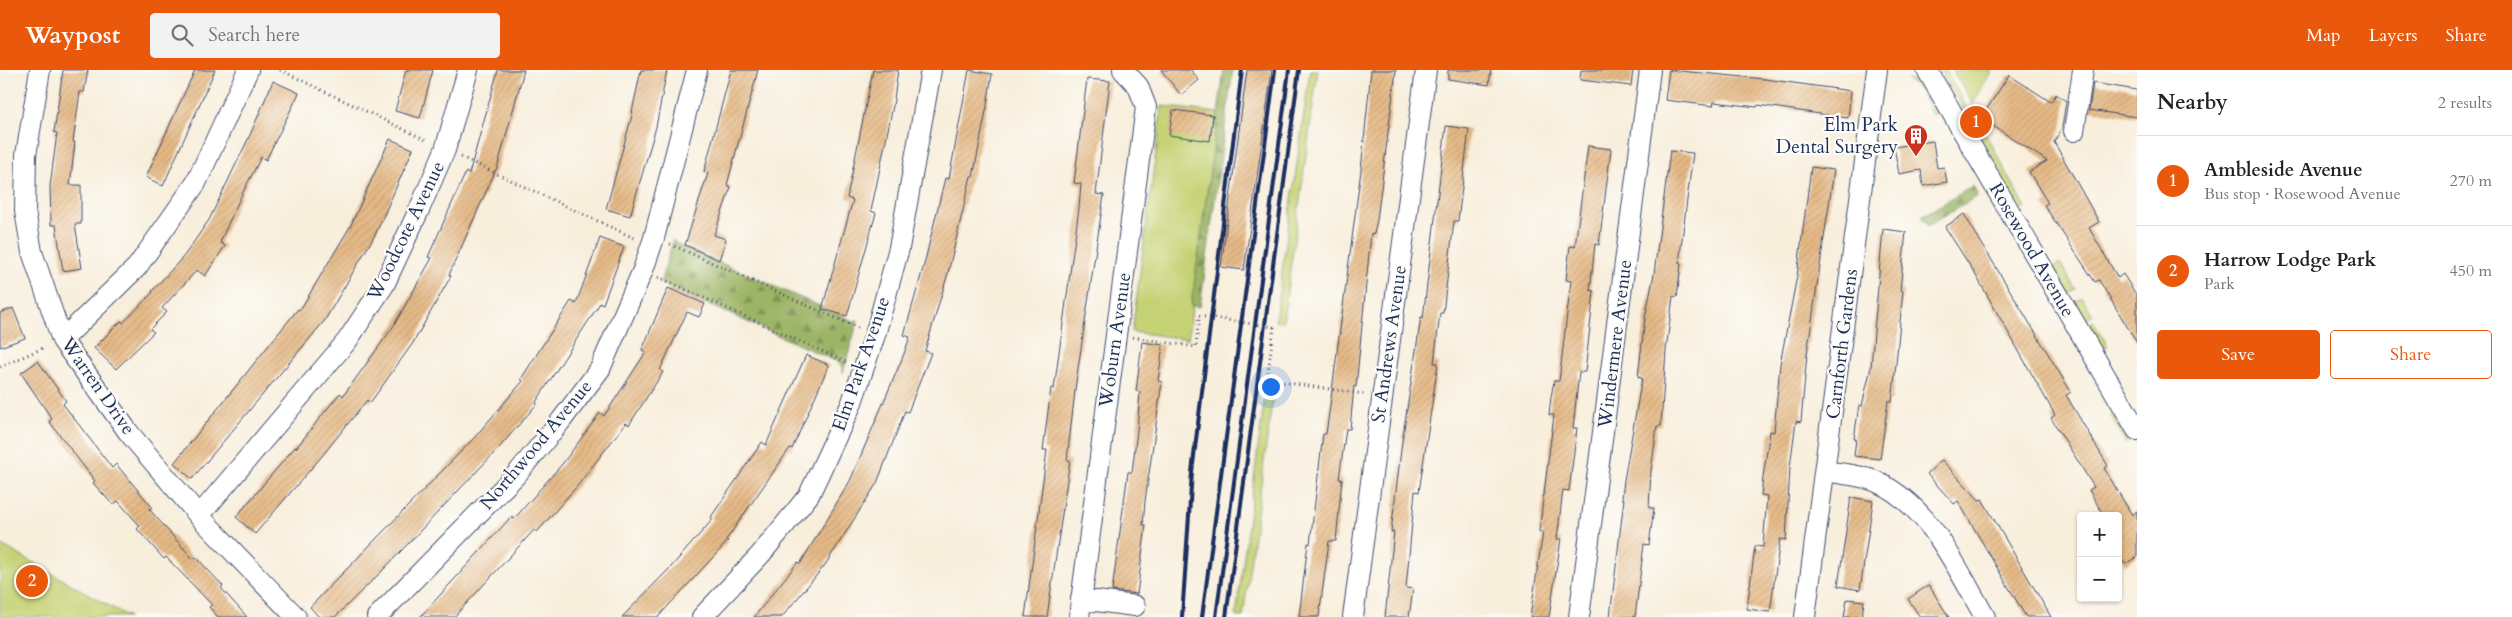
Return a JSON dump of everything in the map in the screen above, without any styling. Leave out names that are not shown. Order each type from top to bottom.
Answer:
[{"type":"street","name":"Warren Drive","points":[[40,70],[26,155],[25,211],[32,252],[62,340],[129,433],[199,516],[296,617]]},
{"type":"street","points":[[62,340],[137,267],[196,182],[248,70]]},
{"type":"street","name":"Woodcote Avenue","points":[[199,516],[347,341],[384,285],[445,150],[468,70]]},
{"type":"street","name":"Northwood Avenue","points":[[378,617],[516,475],[560,422],[600,369],[643,270],[697,70]]},
{"type":"street","name":"Elm Park Avenue","points":[[702,617],[761,554],[809,495],[851,405],[875,335],[899,248],[931,70]]},
{"type":"street","name":"Woburn Avenue","points":[[1080,608],[1146,107],[1138,86],[1124,70]]},
{"type":"street","name":"St Andrews Avenue","points":[[1353,617],[1426,70]]},
{"type":"street","name":"Windermere Avenue","points":[[1579,617],[1650,70]]},
{"type":"street","name":"Carnforth Gardens","points":[[1805,617],[1877,70]]},
{"type":"street","name":"Rosewood Avenue","points":[[1927,70],[2137,430]]},
{"type":"street","points":[[2074,132],[2083,70]]},
{"type":"street","points":[[1825,471],[1876,481],[1910,503],[1942,542],[1985,617]]},
{"type":"street","points":[[1080,608],[1135,606]]},
{"type":"path","points":[[280,70],[445,150],[652,242],[875,335]]},
{"type":"path","points":[[643,270],[863,370]]},
{"type":"path","points":[[1115,335],[1196,346],[1199,316],[1274,327],[1267,380],[1382,397]]},
{"type":"path","points":[[0,367],[62,340]]},
{"type":"green space","points":[[1224,70],[1233,70],[1200,307],[1191,306]]},
{"type":"green space","points":[[1310,70],[1318,70],[1283,322],[1275,321]]},
{"type":"green space","points":[[1939,70],[1945,70],[1967,108],[1964,110]]},
{"type":"green space","points":[[1952,70],[1992,70],[1973,104]]},
{"type":"green space","points":[[1907,79],[1920,83],[1938,112],[1932,115],[1919,90]]},
{"type":"green space","points":[[1162,106],[1218,113],[1188,339],[1132,332]]},
{"type":"green space","points":[[1985,133],[2026,208],[2020,211],[1979,136]]},
{"type":"green space","points":[[1973,186],[1978,196],[1928,226],[1922,216]]},
{"type":"green space","points":[[673,240],[677,244],[854,321],[858,320],[843,373],[840,363],[660,283]]},
{"type":"green space","points":[[2060,263],[2076,290],[2069,294],[2053,268]]},
{"type":"green space","points":[[2082,297],[2093,315],[2085,320],[2074,302]]},
{"type":"green space","points":[[2093,321],[2108,346],[2102,350],[2087,325]]},
{"type":"green space","points":[[1266,387],[1274,388],[1243,617],[1236,617]]},
{"type":"green space","points":[[2116,413],[2130,440],[2126,444],[2111,415]]},
{"type":"green space","points":[[0,544],[129,617],[0,617]]},
{"type":"building","points":[[63,70],[88,70],[84,92],[80,92],[73,142],[75,142],[70,185],[81,185],[81,224],[75,224],[82,268],[63,271],[56,225],[51,225],[50,186],[57,133],[54,132]]},
{"type":"building","points":[[195,70],[215,70],[163,186],[146,177]]},
{"type":"building","points":[[406,70],[433,70],[420,118],[395,111]]},
{"type":"building","points":[[498,70],[524,70],[498,165],[449,275],[451,276],[413,343],[370,403],[367,400],[255,534],[236,517],[296,448],[340,393],[343,396],[393,327],[432,258],[428,257],[466,172],[469,174]]},
{"type":"building","points":[[641,70],[667,70],[656,127],[630,216],[606,209],[633,112]]},
{"type":"building","points":[[731,70],[758,70],[727,185],[731,187],[714,235],[726,239],[719,260],[685,245],[708,173],[704,172]]},
{"type":"building","points":[[873,70],[898,70],[893,106],[871,211],[876,213],[847,316],[822,309],[853,200],[847,198]]},
{"type":"building","points":[[969,70],[992,74],[987,106],[973,177],[971,176],[948,273],[925,351],[931,353],[908,412],[905,411],[877,483],[825,565],[782,617],[754,617],[798,562],[800,564],[850,481],[902,359],[910,337],[904,335],[924,265],[945,178],[949,179]]},
{"type":"building","points":[[1161,70],[1191,70],[1199,80],[1181,95]]},
{"type":"building","points":[[1247,70],[1272,70],[1244,270],[1221,267]]},
{"type":"building","points":[[1371,70],[1396,70],[1377,220],[1374,234],[1371,233],[1356,387],[1354,386],[1350,429],[1346,429],[1339,479],[1342,479],[1336,541],[1329,541],[1319,617],[1299,617],[1323,434],[1326,434],[1329,413],[1361,170]]},
{"type":"building","points":[[1448,70],[1491,70],[1489,85],[1448,79]]},
{"type":"building","points":[[1581,70],[1633,70],[1631,86],[1580,80]]},
{"type":"building","points":[[1669,70],[1765,79],[1851,91],[1848,118],[1758,105],[1757,107],[1714,102],[1713,106],[1665,100]]},
{"type":"building","points":[[2009,75],[2051,102],[2056,94],[2066,101],[2062,128],[2054,142],[2099,222],[2089,228],[2118,278],[2123,274],[2137,296],[2137,343],[2099,280],[2095,282],[2044,205],[2048,203],[2029,172],[2047,161],[1981,118]]},
{"type":"building","points":[[1087,79],[1110,81],[1096,194],[1104,195],[1076,382],[1067,460],[1070,460],[1047,617],[1025,617],[1047,450],[1043,450],[1051,388],[1054,389],[1079,208],[1081,184],[1074,183]]},
{"type":"building","points":[[273,81],[299,93],[266,160],[261,157],[239,200],[220,242],[225,246],[205,276],[197,270],[162,308],[167,312],[150,329],[154,332],[116,369],[94,348],[121,321],[123,323],[153,292],[184,256],[209,220],[250,135]]},
{"type":"building","points":[[2093,83],[2137,90],[2137,117],[2089,110]]},
{"type":"building","points":[[1173,110],[1213,115],[1210,141],[1169,135]]},
{"type":"building","points":[[1446,126],[1469,129],[1458,221],[1454,221],[1443,313],[1440,313],[1434,363],[1438,363],[1419,492],[1415,491],[1406,588],[1413,589],[1409,617],[1385,617],[1394,532],[1391,532],[1402,442],[1421,317],[1423,318]]},
{"type":"building","points":[[390,139],[413,149],[376,233],[325,320],[192,479],[174,463],[298,309],[300,310],[351,225]]},
{"type":"building","name":"Elm Park Dental Surgery","points":[[1933,141],[1937,168],[1944,167],[1947,182],[1923,186],[1921,170],[1899,174],[1894,147]]},
{"type":"building","points":[[1588,146],[1611,149],[1599,245],[1595,244],[1590,290],[1594,291],[1585,372],[1579,372],[1573,428],[1577,428],[1569,491],[1563,490],[1557,539],[1561,539],[1549,617],[1530,617],[1543,532],[1539,532],[1554,415],[1549,415],[1551,397],[1554,381],[1559,381],[1571,281],[1566,280],[1570,246],[1575,247]]},
{"type":"building","points":[[1670,151],[1693,153],[1679,263],[1681,264],[1677,297],[1673,296],[1666,350],[1661,426],[1657,426],[1651,471],[1649,508],[1654,508],[1649,545],[1644,544],[1635,617],[1610,617],[1624,499],[1622,499],[1624,480],[1642,378],[1638,377],[1645,318],[1654,274]]},
{"type":"building","points":[[1811,167],[1834,170],[1807,354],[1801,422],[1796,421],[1790,467],[1786,540],[1780,539],[1770,612],[1747,609],[1755,546],[1763,547],[1767,496],[1761,495],[1763,477],[1770,431],[1774,432],[1780,364],[1797,276]]},
{"type":"building","points":[[1964,214],[2071,392],[2066,395],[2108,466],[2104,468],[2132,515],[2137,511],[2137,557],[2125,564],[2122,560],[2122,512],[2102,512],[2089,490],[2094,487],[2051,418],[2055,415],[1974,272],[1945,227]]},
{"type":"building","points":[[1883,229],[1906,232],[1900,290],[1903,291],[1894,384],[1892,401],[1888,401],[1880,459],[1854,456],[1856,439],[1854,439],[1859,405],[1862,406],[1871,367]]},
{"type":"building","points":[[600,238],[624,247],[603,304],[600,303],[536,402],[537,404],[497,450],[382,571],[335,617],[319,617],[310,607],[474,438],[523,381],[521,379],[571,301],[576,304]]},
{"type":"building","points":[[668,288],[705,304],[699,317],[687,312],[660,370],[663,372],[629,425],[626,423],[578,485],[537,532],[534,530],[454,617],[420,617],[511,517],[514,519],[563,463],[600,413],[604,416],[646,352],[642,350]]},
{"type":"building","points":[[13,308],[25,338],[0,347],[0,313]]},
{"type":"building","points":[[1142,342],[1163,345],[1158,381],[1162,382],[1145,501],[1143,525],[1146,525],[1137,594],[1112,591],[1128,472],[1132,472],[1137,431],[1140,392],[1136,391]]},
{"type":"building","points":[[806,355],[829,365],[792,449],[790,448],[726,540],[728,541],[658,617],[622,617],[671,567],[713,519],[711,517],[762,442],[766,445]]},
{"type":"building","points":[[38,361],[66,401],[63,404],[112,468],[116,464],[152,507],[149,509],[193,559],[196,557],[223,586],[221,588],[247,617],[218,617],[209,607],[212,605],[166,557],[164,559],[137,529],[140,526],[118,501],[113,505],[93,483],[95,481],[49,421],[52,419],[21,373]]},
{"type":"building","points":[[1942,460],[1979,500],[1982,499],[2051,617],[2026,617],[1958,501],[1954,504],[1927,474]]},
{"type":"building","points":[[1851,497],[1873,501],[1860,590],[1838,586]]},
{"type":"building","points":[[1929,585],[1949,617],[1920,617],[1908,599]]},
{"type":"building","points":[[1847,599],[1864,601],[1862,617],[1844,617]]},
{"type":"railway","points":[[1182,617],[1192,472],[1242,70]]},
{"type":"railway","points":[[1202,617],[1275,70]]},
{"type":"railway","points":[[1216,617],[1289,70]]},
{"type":"railway","points":[[1226,617],[1299,70]]},
{"type":"place","name":"Ambleside Avenue","points":[[1976,122]]},
{"type":"place","name":"Elm Park Dental Surgery","points":[[1916,157]]},
{"type":"place","name":"Harrow Lodge Park","points":[[32,581]]}]
